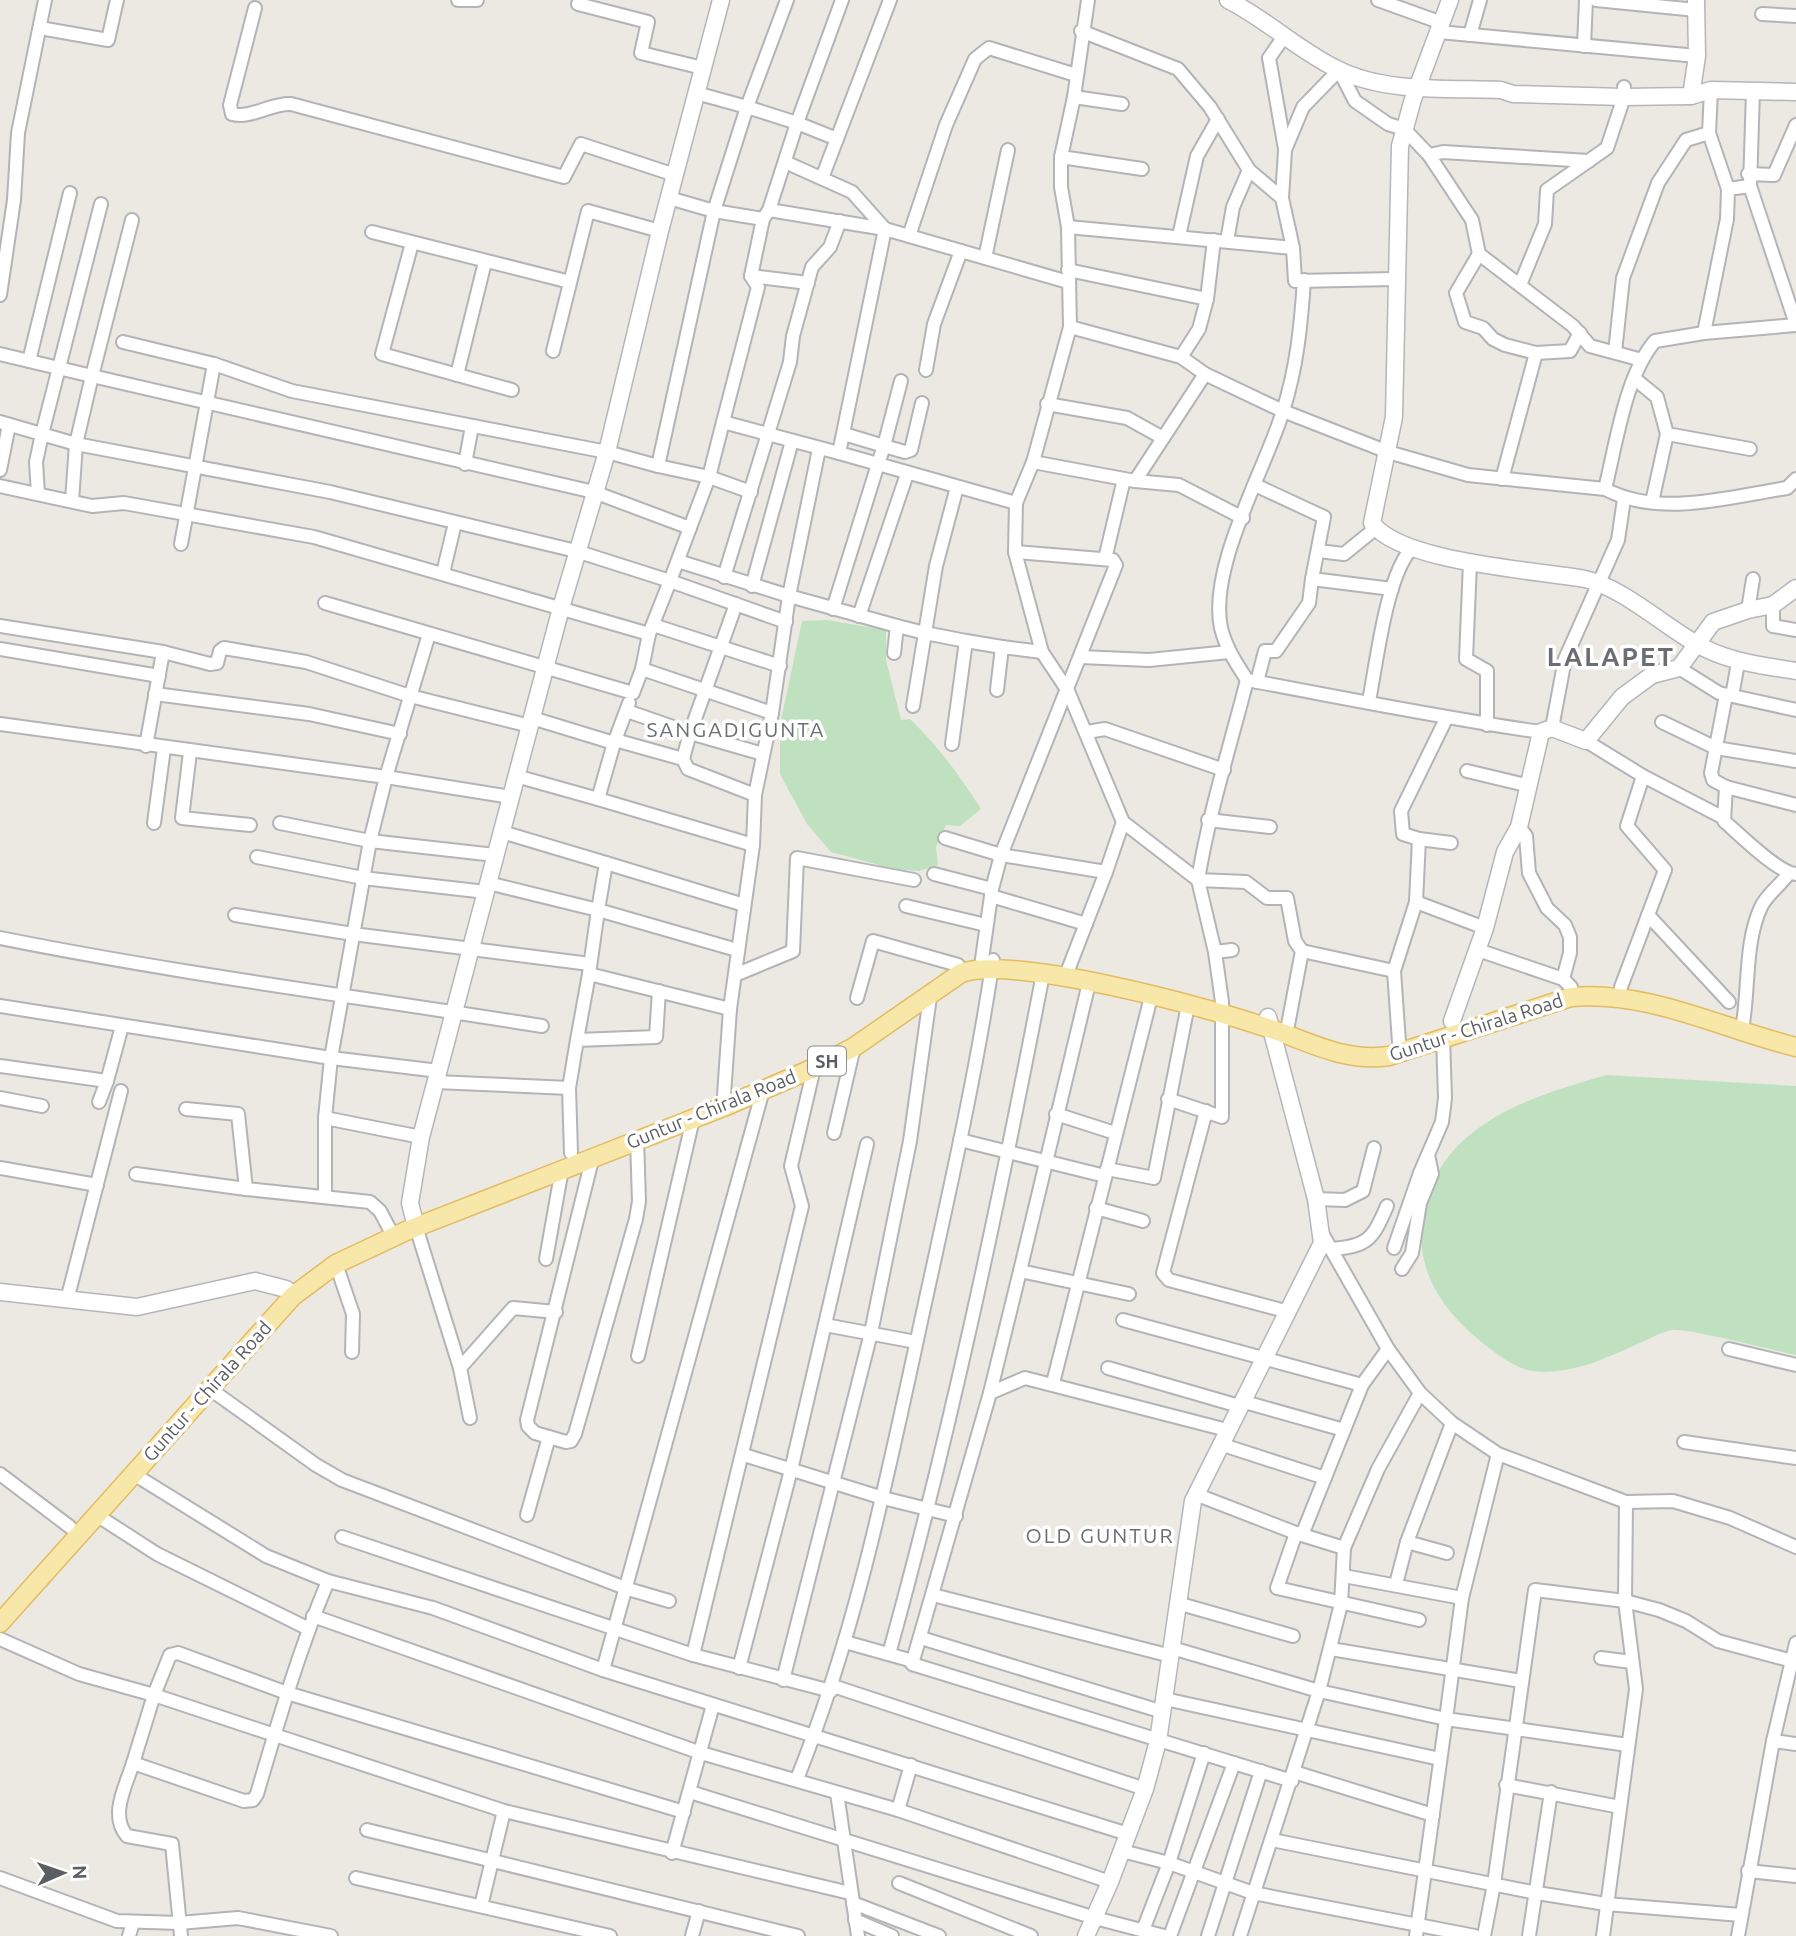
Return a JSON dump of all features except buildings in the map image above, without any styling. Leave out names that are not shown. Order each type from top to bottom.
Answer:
[{"type":"main road","name":"Guntur - Chirala Road","points":[[567,1161],[593,1156],[693,1119],[814,1068],[854,1047],[930,997],[961,973],[989,963],[1188,1005],[1223,1008]]},
{"type":"main road","name":"Guntur - Chirala Road","points":[[0,1623],[210,1389],[289,1292],[414,1222],[724,1095],[840,1041],[958,965],[989,963],[1068,970],[1223,1008],[1350,1046],[1373,1047],[1399,1042],[1571,997],[1593,995],[1645,1001],[1732,1030],[1796,1047]]},
{"type":"main road","name":"Guntur - Chirala Road","points":[[1275,1023],[1321,1048],[1361,1059],[1389,1056],[1448,1029],[1567,983],[1621,987],[1657,995],[1743,1023],[1796,1035]]},
{"type":"main road","name":"Guntur - Chirala Road","points":[[0,1607],[70,1527],[320,1261],[389,1228],[414,1222]]},
{"type":"street","points":[[0,295],[14,200],[18,133],[45,0]]},
{"type":"street","points":[[40,28],[108,40],[117,0]]},
{"type":"street","points":[[457,0],[477,0]]},
{"type":"street","points":[[470,1418],[460,1368],[414,1222],[410,1197],[421,1137],[576,551],[607,452],[660,231],[721,0]]},
{"type":"street","points":[[658,466],[714,211],[747,107],[787,0]]},
{"type":"street","points":[[598,799],[615,741],[642,669],[651,630],[709,477],[758,287],[751,276],[766,214],[842,0]]},
{"type":"street","points":[[822,178],[890,0]]},
{"type":"street","points":[[1088,0],[1081,31],[1074,97],[1061,157],[1068,227],[1070,327],[1033,462],[1016,503],[1015,552],[1042,652],[1068,691],[1124,822],[1198,880],[1246,882],[1267,898],[1287,898],[1295,941],[1302,951],[1394,971]]},
{"type":"street","points":[[1377,0],[1441,27],[1470,35],[1697,56]]},
{"type":"street","points":[[1450,0],[1417,86],[1399,155],[1395,279],[1396,379],[1388,452],[1372,512],[1376,528],[1412,548],[1471,562],[1600,583],[1695,643],[1738,663],[1796,671]]},
{"type":"street","points":[[1470,35],[1480,0]]},
{"type":"street","points":[[1584,46],[1587,0]]},
{"type":"street","points":[[1596,0],[1696,5],[1699,92],[1709,133],[1728,188],[1727,219],[1704,333]]},
{"type":"street","points":[[1238,1],[1283,38],[1339,70],[1417,86],[1501,90],[1514,86],[1624,92],[1796,92]]},
{"type":"street","points":[[578,5],[648,22],[641,53],[703,68]]},
{"type":"street","points":[[255,8],[230,105],[232,114],[244,115],[280,104],[291,104],[564,177],[581,144],[675,175]]},
{"type":"street","points":[[1762,14],[1796,16]]},
{"type":"street","points":[[1081,31],[1178,69],[1218,119],[1249,170],[1282,198]]},
{"type":"street","points":[[1283,38],[1269,58],[1285,149],[1282,198],[1293,248],[1295,281],[1395,279]]},
{"type":"street","points":[[909,236],[946,125],[975,59],[989,48],[1076,75]]},
{"type":"street","points":[[1339,70],[1355,101],[1388,124],[1404,129],[1429,155],[1472,219],[1479,254],[1580,333],[1590,346],[1642,360]]},
{"type":"street","points":[[1285,149],[1303,107],[1339,70]]},
{"type":"street","points":[[1605,489],[1635,379],[1642,360],[1659,338],[1796,325],[1749,180],[1753,91]]},
{"type":"street","points":[[1520,285],[1545,224],[1547,190],[1607,148],[1624,92]]},
{"type":"street","points":[[696,93],[797,123],[837,139]]},
{"type":"street","points":[[1074,97],[1122,104]]},
{"type":"street","points":[[1179,236],[1197,156],[1218,119]]},
{"type":"street","points":[[1728,188],[1774,175],[1796,125]]},
{"type":"street","points":[[1615,352],[1623,278],[1658,183],[1686,140],[1709,133]]},
{"type":"street","points":[[985,258],[1008,150]]},
{"type":"street","points":[[1429,155],[1443,152],[1589,161]]},
{"type":"street","points":[[1061,157],[1142,169]]},
{"type":"street","points":[[785,162],[852,192],[885,229]]},
{"type":"street","points":[[1181,357],[1199,329],[1220,240],[1249,170]]},
{"type":"street","points":[[29,361],[71,193]]},
{"type":"street","points":[[669,198],[714,211],[840,221],[885,229],[985,258],[1068,276],[1207,299]]},
{"type":"street","points":[[0,215],[14,200]]},
{"type":"street","points":[[38,494],[36,462],[42,434],[101,204]]},
{"type":"street","points":[[553,351],[588,211],[660,231]]},
{"type":"street","points":[[72,501],[76,444],[132,220]]},
{"type":"street","points":[[724,577],[790,362],[793,336],[812,267],[830,247],[840,221]]},
{"type":"street","points":[[1068,227],[1293,248]]},
{"type":"street","points":[[839,453],[885,229]]},
{"type":"street","points":[[372,232],[570,282]]},
{"type":"street","points":[[412,243],[382,354],[512,390]]},
{"type":"street","points":[[926,370],[934,324],[961,251]]},
{"type":"street","points":[[1479,254],[1457,288],[1456,298],[1462,318],[1469,324],[1483,328],[1498,342],[1536,353],[1570,351],[1580,333]]},
{"type":"street","points":[[457,375],[485,262]]},
{"type":"street","points":[[751,276],[808,283]]},
{"type":"street","points":[[1304,280],[1297,358],[1283,411],[1223,571],[1221,625],[1228,652],[1252,681],[1369,701],[1446,719],[1547,730],[1586,741],[1643,776],[1722,817],[1793,874],[1766,900],[1758,914],[1749,954],[1749,981],[1743,1023]]},
{"type":"street","points":[[1070,327],[1181,357],[1205,374],[1283,411],[1388,452],[1468,475],[1605,489],[1625,499],[1680,504],[1787,488],[1796,479]]},
{"type":"street","points":[[122,342],[214,364],[292,391],[607,452],[709,477],[751,492]]},
{"type":"street","points":[[1502,479],[1536,353]]},
{"type":"street","points":[[0,354],[594,492],[690,528]]},
{"type":"street","points":[[181,544],[214,364]]},
{"type":"street","points":[[1105,559],[1129,480],[1163,438],[1205,374]]},
{"type":"street","points":[[1635,379],[1657,397],[1667,433],[1652,502]]},
{"type":"street","points":[[833,608],[884,446],[901,381]]},
{"type":"street","points":[[844,434],[907,452],[911,450],[922,403]]},
{"type":"street","points":[[1047,404],[1127,418],[1163,438]]},
{"type":"street","points":[[723,422],[1016,503]]},
{"type":"street","points":[[0,470],[4,424],[76,444],[330,492],[576,551],[786,622]]},
{"type":"street","points":[[465,464],[472,426]]},
{"type":"street","points":[[1667,433],[1750,449]]},
{"type":"street","points":[[752,586],[792,441]]},
{"type":"street","points":[[724,1095],[730,1009],[753,845],[755,795],[772,713],[789,596],[819,449]]},
{"type":"street","points":[[1033,462],[1129,480],[1179,485],[1243,518]]},
{"type":"street","points":[[859,616],[907,474]]},
{"type":"street","points":[[1168,1099],[1222,1117],[1223,1008],[1215,952],[1198,880],[1208,820],[1252,681],[1265,651],[1276,651],[1309,603],[1324,517],[1255,485]]},
{"type":"street","points":[[0,486],[97,506],[119,503],[314,537],[561,607],[721,647],[780,666]]},
{"type":"street","points":[[912,706],[936,566],[957,487]]},
{"type":"street","points":[[1394,1248],[1444,1111],[1448,1029],[1478,950],[1505,852],[1519,827],[1565,659],[1618,540],[1625,499]]},
{"type":"street","points":[[443,573],[455,523]]},
{"type":"street","points":[[1318,551],[1344,554],[1376,528]]},
{"type":"street","points":[[1369,701],[1392,589],[1402,560],[1412,548]]},
{"type":"street","points":[[797,1779],[832,1688],[883,1498],[960,1140],[989,963],[986,925],[991,892],[1001,855],[1116,565],[1113,560],[1015,552]]},
{"type":"street","points":[[678,561],[752,586],[925,634],[1002,648],[1042,652]]},
{"type":"street","points":[[1471,562],[1466,659],[1485,667],[1487,671],[1487,725]]},
{"type":"street","points":[[1312,579],[1392,589]]},
{"type":"street","points":[[1748,610],[1753,579]]},
{"type":"street","points":[[1586,741],[1622,697],[1652,676],[1679,668],[1713,622],[1748,610],[1773,606],[1796,589]]},
{"type":"street","points":[[325,603],[633,693]]},
{"type":"street","points":[[736,604],[683,759],[688,769],[755,795]]},
{"type":"street","points":[[1773,606],[1773,626],[1796,630]]},
{"type":"street","points":[[0,626],[163,652],[210,664],[217,663],[220,651],[224,648],[309,663],[411,696],[615,741],[683,759]]},
{"type":"street","points":[[894,653],[897,626]]},
{"type":"street","points":[[325,1197],[325,1118],[331,1058],[363,878],[386,777],[429,634]]},
{"type":"street","points":[[952,744],[966,641]]},
{"type":"street","points":[[997,690],[1002,648]]},
{"type":"street","points":[[0,649],[159,676]]},
{"type":"street","points":[[146,746],[163,652]]},
{"type":"street","points":[[1080,657],[1149,660],[1228,652]]},
{"type":"street","points":[[1738,663],[1711,777],[1726,787],[1796,805]]},
{"type":"street","points":[[1679,668],[1729,696],[1796,709]]},
{"type":"street","points":[[642,669],[772,713]]},
{"type":"street","points":[[156,694],[296,712],[400,734]]},
{"type":"street","points":[[626,711],[763,754]]},
{"type":"street","points":[[1446,719],[1401,811],[1403,834],[1451,843]]},
{"type":"street","points":[[1662,722],[1716,748],[1796,761]]},
{"type":"street","points":[[0,724],[190,752],[288,763],[511,797]]},
{"type":"street","points":[[1087,732],[1105,729],[1224,770]]},
{"type":"street","points":[[154,823],[164,748]]},
{"type":"street","points":[[190,752],[182,818],[250,825]]},
{"type":"street","points":[[1467,771],[1530,786]]},
{"type":"street","points":[[516,776],[753,845]]},
{"type":"street","points":[[1621,987],[1665,870],[1627,826],[1643,776]]},
{"type":"street","points":[[1722,817],[1726,787]]},
{"type":"street","points":[[1208,820],[1270,827]]},
{"type":"street","points":[[1068,970],[1124,822]]},
{"type":"street","points":[[280,823],[370,841],[495,855]]},
{"type":"street","points":[[1478,950],[1567,983],[1570,937],[1565,925],[1547,908],[1529,873],[1526,836],[1519,827]]},
{"type":"street","points":[[502,832],[744,905]]},
{"type":"street","points":[[945,838],[1001,855],[1106,872]]},
{"type":"street","points":[[1399,1042],[1394,971],[1416,902],[1419,839]]},
{"type":"street","points":[[257,857],[363,878],[487,887],[598,910],[737,950]]},
{"type":"street","points":[[735,975],[793,951],[797,858],[914,880]]},
{"type":"street","points":[[546,1259],[567,1161],[569,1088],[606,863]]},
{"type":"street","points":[[934,874],[1086,924]]},
{"type":"street","points":[[1416,902],[1485,928]]},
{"type":"street","points":[[906,906],[986,925]]},
{"type":"street","points":[[235,915],[590,969],[659,991],[730,1009]]},
{"type":"street","points":[[1648,915],[1729,1002]]},
{"type":"street","points":[[0,938],[203,975],[542,1026]]},
{"type":"street","points":[[857,998],[873,941],[958,965]]},
{"type":"street","points":[[1215,952],[1232,950]]},
{"type":"street","points":[[1086,1936],[1122,1851],[1158,1741],[1195,1494],[1321,1249],[1323,1235],[1316,1199],[1275,1023],[1302,951]]},
{"type":"street","points":[[889,1654],[929,1510],[1009,1151],[1043,974]]},
{"type":"street","points":[[1088,984],[990,1392],[912,1664],[1261,1771],[1293,1777],[1433,1815]]},
{"type":"street","points":[[577,1040],[656,1037],[659,991]]},
{"type":"street","points":[[783,1680],[871,1333],[910,1141],[930,997]]},
{"type":"street","points":[[1053,1382],[1151,997]]},
{"type":"street","points":[[960,1140],[1106,1172],[1154,1178],[1188,1005]]},
{"type":"street","points":[[0,1006],[437,1076],[569,1088]]},
{"type":"street","points":[[99,1101],[122,1026]]},
{"type":"street","points":[[834,1133],[854,1047]]},
{"type":"street","points":[[0,1066],[107,1081]]},
{"type":"street","points":[[693,1655],[744,1455],[802,1206],[792,1166],[814,1068]]},
{"type":"street","points":[[603,1670],[628,1589],[763,1090]]},
{"type":"street","points":[[67,1300],[121,1091]]},
{"type":"street","points":[[0,1098],[42,1106]]},
{"type":"street","points":[[186,1109],[237,1114],[246,1189]]},
{"type":"street","points":[[1206,1111],[1163,1273],[1169,1280],[1289,1312]]},
{"type":"street","points":[[1056,1114],[1115,1133]]},
{"type":"street","points":[[325,1118],[421,1137]]},
{"type":"street","points":[[638,1356],[693,1119]]},
{"type":"street","points":[[593,1156],[527,1420],[531,1431],[571,1441],[638,1207],[638,1139]]},
{"type":"street","points":[[739,1668],[791,1470],[867,1144]]},
{"type":"street","points":[[1316,1199],[1345,1200],[1363,1191],[1374,1148]]},
{"type":"street","points":[[1402,1269],[1414,1246],[1420,1203],[1432,1174],[1429,1154]]},
{"type":"street","points":[[0,1168],[97,1185]]},
{"type":"street","points":[[136,1174],[370,1202],[380,1211],[389,1228]]},
{"type":"street","points":[[1333,1248],[1358,1247],[1375,1234],[1387,1206]]},
{"type":"street","points":[[1096,1208],[1143,1221]]},
{"type":"street","points":[[1323,1235],[1333,1248],[1388,1349],[1420,1393],[1452,1423],[1498,1454],[1626,1502],[1673,1502],[1730,1518],[1796,1548]]},
{"type":"street","points":[[336,1264],[353,1314],[352,1352]]},
{"type":"street","points":[[1020,1271],[1129,1294]]},
{"type":"street","points":[[0,1292],[137,1307],[260,1282],[289,1292]]},
{"type":"street","points":[[460,1368],[513,1308],[556,1312]]},
{"type":"street","points":[[1123,1320],[1362,1385]]},
{"type":"street","points":[[825,1325],[916,1342]]},
{"type":"street","points":[[1388,1349],[1362,1385],[1277,1588],[1419,1620]]},
{"type":"street","points":[[1729,1349],[1796,1365]]},
{"type":"street","points":[[1108,1368],[1344,1430]]},
{"type":"street","points":[[990,1392],[1021,1378],[1053,1382],[1223,1437],[1325,1478]]},
{"type":"street","points":[[210,1389],[316,1465],[352,1485],[628,1589],[669,1601]]},
{"type":"street","points":[[1240,1936],[1293,1777],[1331,1649],[1344,1576],[1344,1548],[1378,1469],[1420,1393]]},
{"type":"street","points":[[1396,1584],[1407,1542],[1452,1423]]},
{"type":"street","points":[[527,1515],[549,1437]]},
{"type":"street","points":[[1684,1442],[1796,1458]]},
{"type":"street","points":[[1417,1930],[1462,1598],[1498,1454]]},
{"type":"street","points":[[744,1455],[833,1484],[956,1516]]},
{"type":"street","points":[[132,1473],[266,1556],[328,1581],[433,1608],[603,1670],[1128,1834]]},
{"type":"street","points":[[0,1475],[70,1527]]},
{"type":"street","points":[[1195,1494],[1299,1534],[1344,1548]]},
{"type":"street","points":[[1603,1936],[1636,1689],[1625,1601],[1626,1502]]},
{"type":"street","points":[[95,1514],[156,1554],[311,1622],[701,1753],[898,1810],[1110,1882]]},
{"type":"street","points":[[342,1537],[616,1631],[783,1680],[832,1688],[1144,1789]]},
{"type":"street","points":[[1407,1542],[1447,1553]]},
{"type":"street","points":[[1344,1576],[1462,1598]]},
{"type":"street","points":[[133,1763],[248,1801],[257,1794],[287,1693],[328,1581]]},
{"type":"street","points":[[1484,1936],[1494,1884],[1535,1590],[1625,1601],[1686,1620],[1718,1640],[1794,1662]]},
{"type":"street","points":[[933,1595],[1171,1652],[1319,1691],[1446,1719],[1628,1745]]},
{"type":"street","points":[[1177,1603],[1293,1636]]},
{"type":"street","points":[[921,1638],[1164,1705],[1308,1729],[1440,1759]]},
{"type":"street","points":[[0,1639],[79,1674],[154,1695],[274,1737],[504,1811],[851,1898],[939,1936]]},
{"type":"street","points":[[845,1642],[913,1661]]},
{"type":"street","points":[[1738,1936],[1773,1741],[1794,1662],[1796,1643]]},
{"type":"street","points":[[1331,1649],[1454,1672],[1521,1681]]},
{"type":"street","points":[[180,1930],[172,1844],[127,1836],[119,1822],[118,1813],[154,1695],[170,1655],[178,1653],[287,1693],[684,1812]]},
{"type":"street","points":[[1601,1658],[1632,1662]]},
{"type":"street","points":[[672,1853],[713,1705]]},
{"type":"street","points":[[1773,1741],[1796,1744]]},
{"type":"street","points":[[1143,1930],[1169,1863],[1204,1753]]},
{"type":"street","points":[[1170,1936],[1234,1763]]},
{"type":"street","points":[[898,1810],[911,1765]]},
{"type":"street","points":[[1208,1936],[1261,1771]]},
{"type":"street","points":[[1506,1785],[1620,1807]]},
{"type":"street","points":[[690,1792],[1095,1918],[1124,1931],[1143,1930],[1164,1936]]},
{"type":"street","points":[[1529,1936],[1551,1792]]},
{"type":"street","points":[[837,1793],[858,1936]]},
{"type":"street","points":[[481,1906],[504,1811]]},
{"type":"street","points":[[368,1830],[798,1936]]},
{"type":"street","points":[[1272,1840],[1537,1893],[1606,1904],[1741,1915]]},
{"type":"street","points":[[1122,1851],[1169,1863],[1253,1893],[1417,1930],[1475,1936]]},
{"type":"street","points":[[1748,1871],[1796,1876]]},
{"type":"street","points":[[0,1878],[117,1921],[180,1930],[238,1918],[331,1936]]},
{"type":"street","points":[[356,1878],[610,1936]]},
{"type":"street","points":[[899,1883],[1031,1936]]},
{"type":"street","points":[[692,1936],[699,1911]]},
{"type":"street","points":[[1091,1936],[1095,1918]]},
{"type":"street","points":[[855,1920],[892,1936]]},
{"type":"street","points":[[129,1936],[134,1922]]},
{"type":"street","points":[[549,1936],[553,1923]]},
{"type":"green space","points":[[827,620],[886,630],[886,660],[901,720],[910,719],[930,740],[981,809],[960,826],[946,825],[936,847],[938,865],[919,871],[894,869],[831,852],[807,824],[780,774],[780,725],[802,621]]},
{"type":"green space","points":[[1607,1075],[1796,1086],[1796,1355],[1671,1330],[1581,1366],[1555,1371],[1526,1370],[1501,1357],[1471,1333],[1441,1299],[1424,1261],[1421,1239],[1429,1192],[1441,1167],[1458,1146],[1502,1113],[1554,1091]]},
{"type":"district","name":"LALAPET","points":[[1611,656]]},
{"type":"district","name":"SANGADIGUNTA","points":[[736,729]]},
{"type":"district","name":"OLD GUNTUR","points":[[1100,1535]]}]
